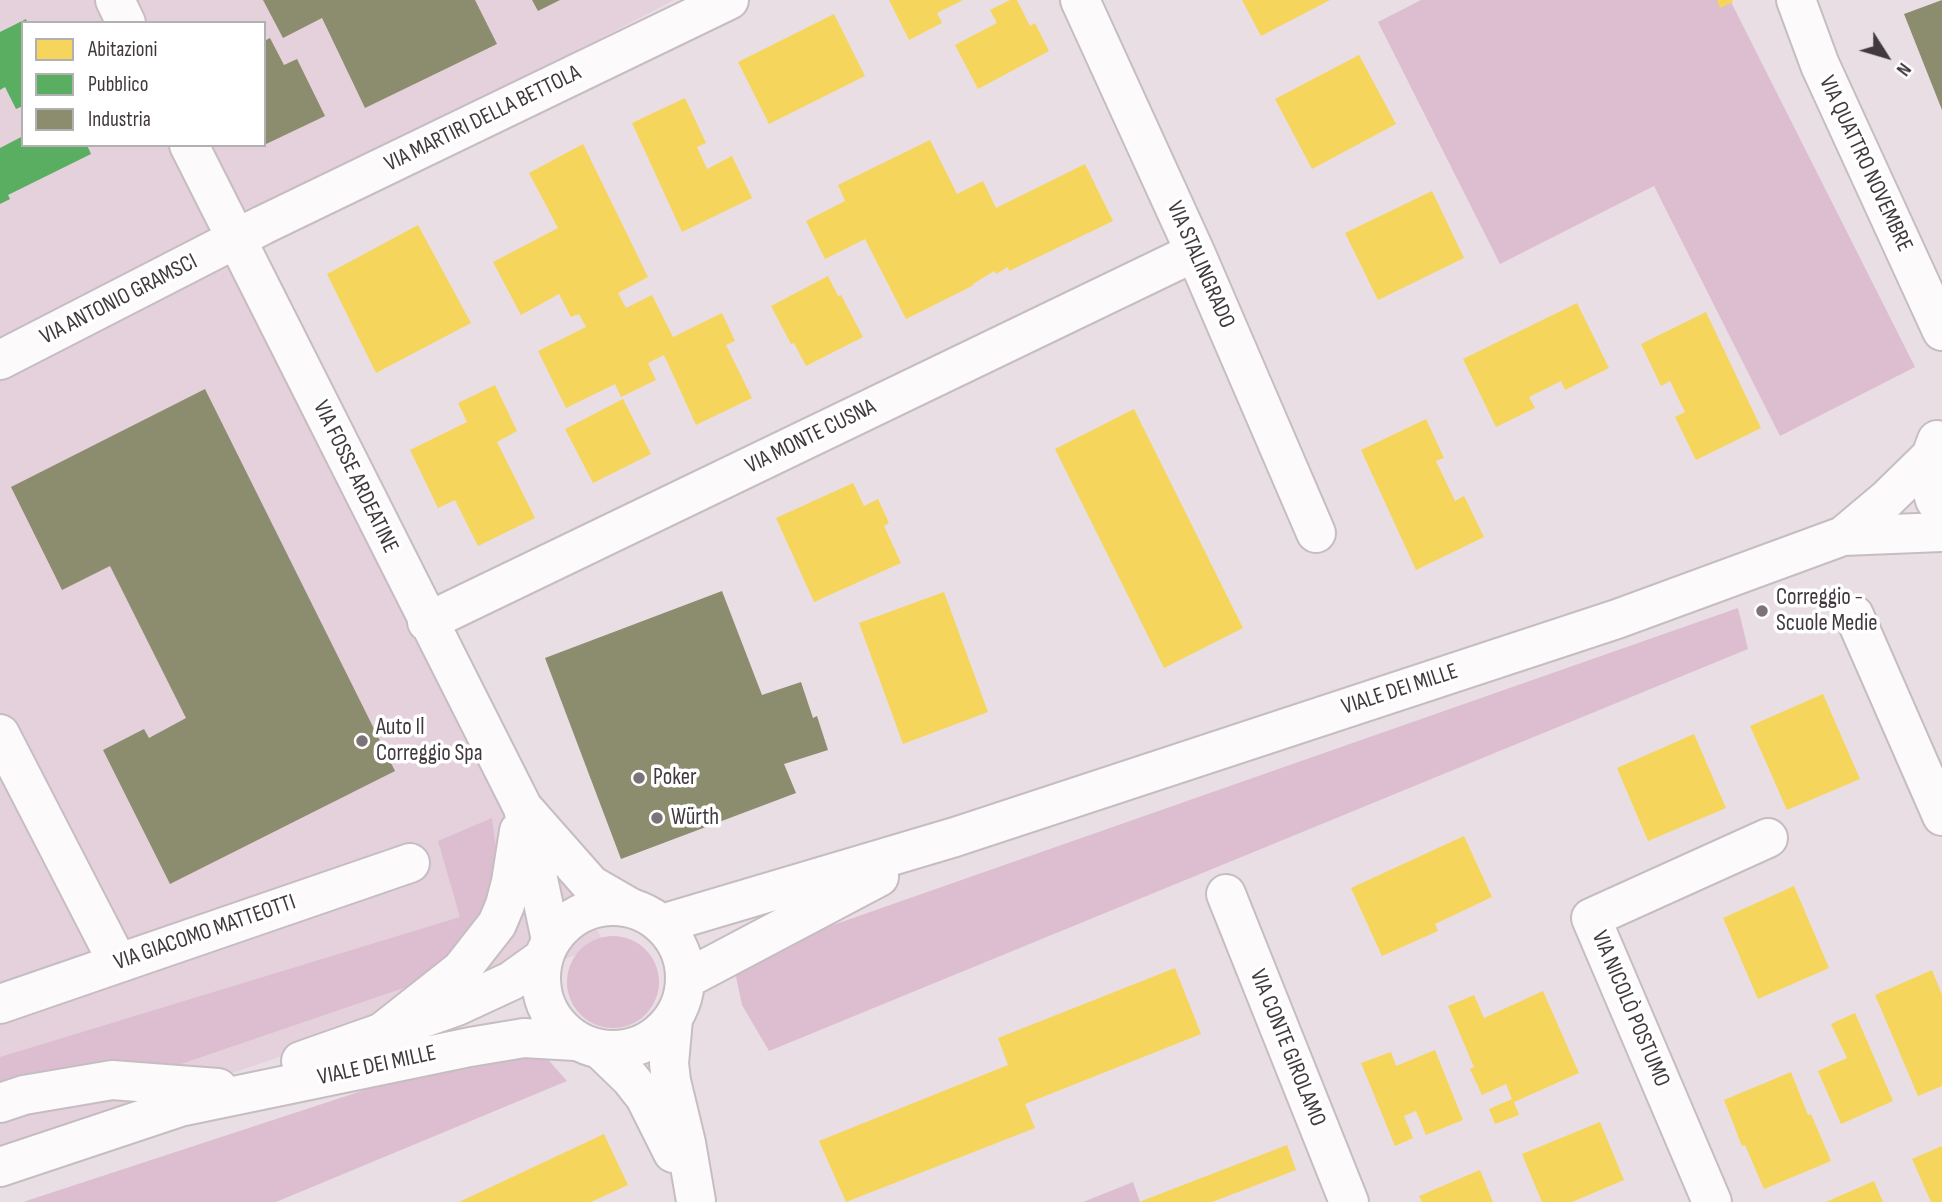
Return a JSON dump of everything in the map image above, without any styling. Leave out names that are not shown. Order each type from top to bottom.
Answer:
[{"type":"street","points":[[114,0],[125,21]]},
{"type":"street","name":"VIA MARTIRI DELLA BETTOLA","points":[[237,239],[729,0]]},
{"type":"street","name":"VIA STALINGRADO","points":[[1080,0],[1195,252],[1316,533]]},
{"type":"street","name":"VIA QUATTRO NOVEMBRE","points":[[1796,0],[1820,65],[1941,331]]},
{"type":"street","name":"VIA FOSSE ARDEATINE","points":[[190,147],[523,808],[591,885],[645,916]]},
{"type":"street","name":"VIA ANTONIO GRAMSCI","points":[[0,360],[237,239]]},
{"type":"street","name":"VIA MONTE CUSNA","points":[[427,622],[1195,252]]},
{"type":"street","name":"VIALE DEI MILLE","points":[[1936,445],[1929,479],[1935,500],[1942,510]]},
{"type":"street","name":"VIALE DEI MILLE","points":[[1843,536],[1887,499],[1936,445]]},
{"type":"street","name":"VIALE DEI MILLE","points":[[180,1107],[218,1088],[377,1036],[457,1006],[500,986],[547,949],[566,923],[585,912],[606,906],[645,916],[955,837],[1617,619],[1843,536],[1942,532]]},
{"type":"street","points":[[1854,615],[1942,816]]},
{"type":"street","points":[[0,734],[118,963]]},
{"type":"street","points":[[377,1036],[461,970],[497,924],[511,882],[523,808]]},
{"type":"street","name":"VIA FOSSE ARDEATINE","points":[[523,808],[547,949]]},
{"type":"street","name":"VIALE DEI MILLE","points":[[0,1167],[180,1107],[470,1047],[524,1038],[622,1051],[642,1045],[659,1035],[673,1019],[682,1000],[686,979],[955,837]]},
{"type":"street","name":"VIA NICOLÒ POSTUMO","points":[[1712,1202],[1591,918],[1768,838]]},
{"type":"street","name":"VIA GIACOMO MATTEOTTI","points":[[0,1004],[410,863]]},
{"type":"street","name":"VIA CONTE GIROLAMO","points":[[1226,894],[1349,1202]]},
{"type":"street","points":[[645,916],[675,940],[683,959],[686,979]]},
{"type":"street","points":[[547,949],[540,982],[545,1005],[557,1025],[630,1078],[645,1097],[696,1202]]},
{"type":"street","points":[[673,1019],[669,1063],[671,1081],[686,1143],[696,1202]]},
{"type":"street","points":[[0,1103],[112,1080],[218,1088]]},
{"type":"shaded area","points":[[0,0],[674,0],[240,227],[605,945],[0,1153]]},
{"type":"shaded area","points":[[1421,0],[1730,0],[1915,367],[1780,436],[1654,186],[1500,264],[1378,22]]},
{"type":"shaded area","points":[[1738,608],[1748,649],[769,1051],[742,1005],[735,972],[813,932]]},
{"type":"shaded area","points":[[492,818],[500,880],[484,914],[458,952],[421,982],[181,1064],[71,1071],[0,1093],[0,1057],[460,917],[438,841]]},
{"type":"shaded area","points":[[613,936],[631,939],[646,949],[656,964],[659,982],[656,1000],[646,1015],[631,1025],[613,1028],[595,1025],[580,1015],[570,1000],[567,982],[570,964],[580,949],[595,939]]},
{"type":"shaded area","points":[[544,1055],[567,1081],[276,1202],[23,1202],[389,1082]]},
{"type":"shaded area","points":[[1133,1182],[1140,1202],[1083,1202]]},
{"type":"building: Abitazioni","points":[[889,0],[963,0],[937,13],[942,23],[909,40]]},
{"type":"building: Abitazioni","points":[[1010,0],[1017,0],[1030,26],[1035,23],[1049,51],[978,89],[955,45],[997,23],[990,10]]},
{"type":"building: Abitazioni","points":[[1242,0],[1330,0],[1261,36]]},
{"type":"building: Abitazioni","points":[[1717,0],[1732,0],[1733,2],[1720,8]]},
{"type":"building: Abitazioni","points":[[834,14],[865,76],[769,124],[738,62]]},
{"type":"building: Abitazioni","points":[[1359,55],[1396,124],[1312,169],[1275,99]]},
{"type":"building: Abitazioni","points":[[685,98],[706,143],[697,147],[707,169],[732,156],[752,198],[682,232],[632,123]]},
{"type":"building: Abitazioni","points":[[930,140],[957,194],[983,181],[996,208],[1085,164],[1113,221],[1009,271],[1008,267],[996,274],[994,271],[974,285],[906,319],[865,239],[825,259],[806,221],[845,201],[838,185]]},
{"type":"building: Abitazioni","points":[[583,144],[648,277],[618,293],[626,308],[652,295],[673,337],[722,313],[735,341],[726,345],[752,398],[696,425],[664,355],[648,363],[656,380],[621,397],[615,384],[566,408],[538,351],[586,327],[579,314],[571,317],[559,294],[521,315],[493,262],[558,228],[529,173]]},
{"type":"building: Abitazioni","points":[[1432,191],[1464,258],[1378,300],[1345,233]]},
{"type":"building: Abitazioni","points":[[418,225],[471,323],[376,373],[327,274]]},
{"type":"building: Abitazioni","points":[[828,276],[863,337],[806,366],[771,306]]},
{"type":"building: Abitazioni","points":[[1577,303],[1609,368],[1565,390],[1561,381],[1529,397],[1535,408],[1496,427],[1463,359]]},
{"type":"building: Abitazioni","points":[[1706,312],[1761,428],[1696,460],[1675,417],[1685,412],[1670,381],[1661,386],[1641,344]]},
{"type":"building: Abitazioni","points":[[495,385],[517,431],[497,442],[535,518],[478,546],[455,500],[438,508],[410,450],[467,422],[458,403]]},
{"type":"building: Abitazioni","points":[[623,399],[651,454],[593,483],[565,429]]},
{"type":"building: Abitazioni","points":[[1134,409],[1243,628],[1164,668],[1055,449]]},
{"type":"building: Abitazioni","points":[[1426,419],[1444,458],[1436,461],[1455,501],[1464,496],[1484,537],[1416,570],[1361,450]]},
{"type":"building: Abitazioni","points":[[853,483],[864,506],[878,499],[889,523],[884,526],[901,563],[814,602],[776,518]]},
{"type":"building: Abitazioni","points":[[944,592],[988,712],[903,744],[859,623]]},
{"type":"building: Abitazioni","points":[[1823,694],[1860,779],[1787,810],[1750,726]]},
{"type":"building: Abitazioni","points":[[1694,734],[1726,808],[1648,841],[1617,768]]},
{"type":"building: Abitazioni","points":[[1464,836],[1492,897],[1435,924],[1438,931],[1382,956],[1351,888]]},
{"type":"building: Abitazioni","points":[[1794,886],[1829,968],[1758,999],[1723,918]]},
{"type":"building: Abitazioni","points":[[1175,968],[1201,1034],[1025,1104],[1035,1128],[846,1202],[819,1141],[1008,1065],[998,1038]]},
{"type":"building: Abitazioni","points":[[1932,970],[1942,995],[1942,1086],[1918,1096],[1875,995]]},
{"type":"building: Abitazioni","points":[[1543,991],[1579,1073],[1514,1102],[1519,1115],[1495,1124],[1489,1109],[1512,1099],[1506,1084],[1482,1095],[1470,1069],[1474,1067],[1448,1006],[1474,995],[1484,1018]]},
{"type":"building: Abitazioni","points":[[1855,1013],[1893,1101],[1841,1124],[1818,1071],[1847,1058],[1831,1024]]},
{"type":"building: Abitazioni","points":[[1435,1050],[1463,1120],[1426,1135],[1416,1111],[1404,1116],[1413,1138],[1395,1146],[1361,1063],[1391,1052],[1396,1066]]},
{"type":"building: Abitazioni","points":[[1791,1072],[1808,1115],[1811,1114],[1831,1161],[1764,1189],[1745,1145],[1742,1146],[1724,1100]]},
{"type":"building: Abitazioni","points":[[1600,1122],[1624,1180],[1572,1202],[1542,1202],[1522,1154]]},
{"type":"building: Abitazioni","points":[[604,1134],[628,1185],[591,1202],[459,1202]]},
{"type":"building: Abitazioni","points":[[1287,1145],[1296,1170],[1212,1202],[1139,1202]]},
{"type":"building: Abitazioni","points":[[1942,1146],[1942,1202],[1931,1202],[1912,1159]]},
{"type":"building: Abitazioni","points":[[1480,1170],[1493,1202],[1422,1202],[1419,1196]]},
{"type":"building: Abitazioni","points":[[1874,1181],[1883,1202],[1826,1202]]},
{"type":"building: Pubblico","points":[[21,22],[21,107],[16,109],[5,87],[0,90],[0,32]]},
{"type":"building: Pubblico","points":[[21,137],[21,147],[88,147],[91,154],[8,195],[10,199],[0,204],[0,148]]},
{"type":"building: Industria","points":[[263,0],[475,0],[497,44],[365,108],[322,18],[283,38]]},
{"type":"building: Industria","points":[[532,0],[560,0],[538,11]]},
{"type":"building: Industria","points":[[1942,0],[1942,110],[1904,14]]},
{"type":"building: Industria","points":[[270,38],[284,65],[297,59],[325,116],[266,144],[266,40]]},
{"type":"building: Industria","points":[[205,389],[395,771],[170,884],[103,750],[144,729],[149,738],[186,718],[110,566],[62,590],[11,487]]},
{"type":"building: Industria","points":[[722,591],[762,695],[801,682],[813,718],[817,716],[828,750],[784,764],[796,793],[621,859],[545,658]]},
{"type":"place","name":"Correggio - Scuole Medie","points":[[1762,611]]},
{"type":"place","name":"Auto Il Correggio Spa","points":[[362,741]]},
{"type":"place","name":"Poker","points":[[639,778]]},
{"type":"place","name":"Würth","points":[[657,818]]}]
